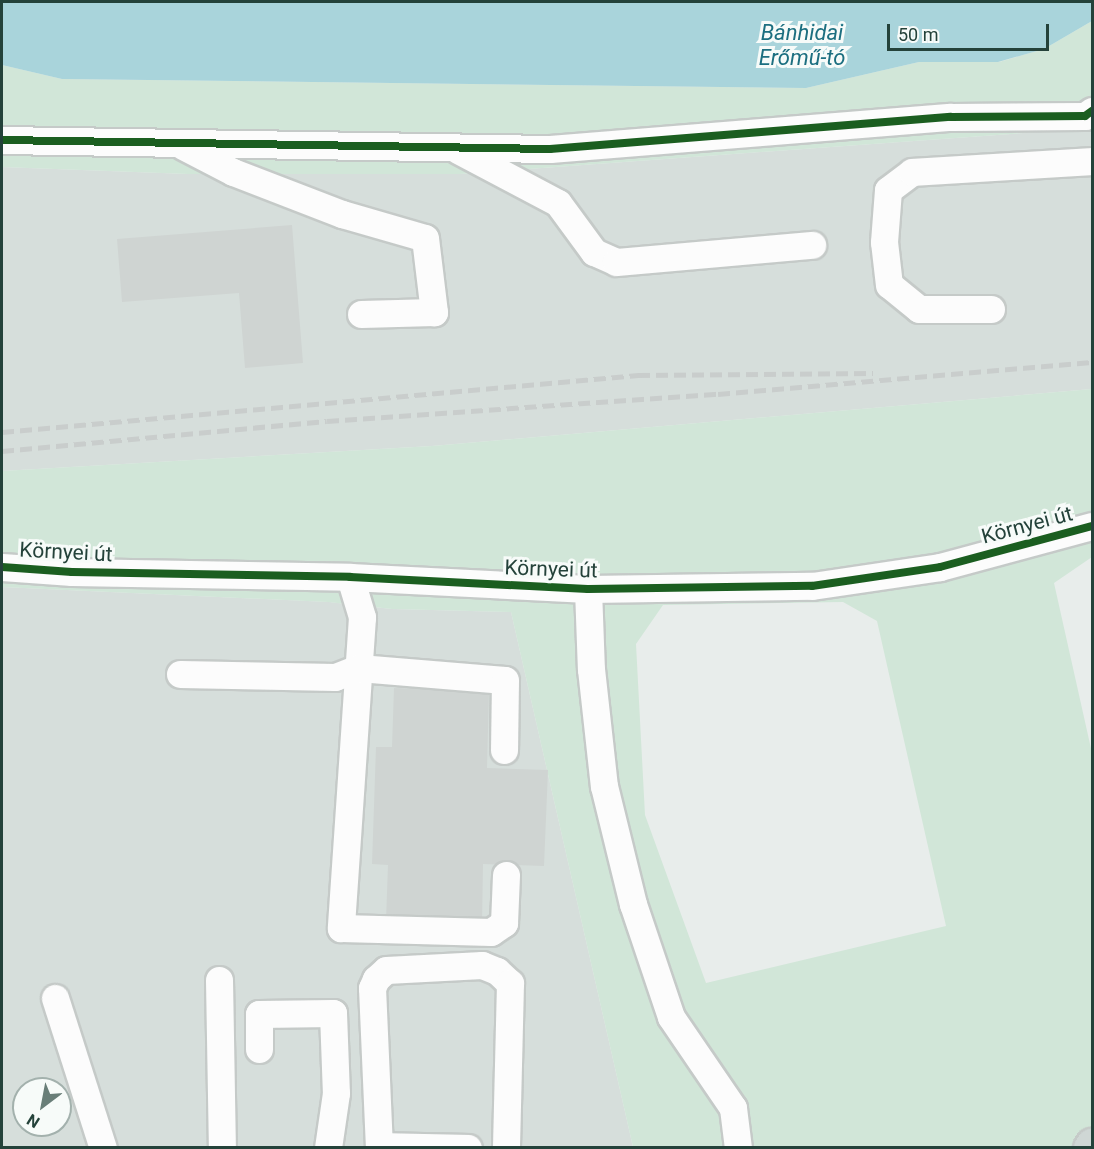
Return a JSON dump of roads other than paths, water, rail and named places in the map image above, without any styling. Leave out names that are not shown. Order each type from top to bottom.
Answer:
[{"type":"street","points":[[2,140],[550,149],[951,117],[1085,116],[1092,111]]},
{"type":"street","points":[[177,143],[233,172],[331,210],[425,238],[434,312],[361,314]]},
{"type":"street","points":[[454,148],[558,203],[594,252],[616,262],[812,245]]},
{"type":"street","points":[[991,309],[919,309],[889,285],[884,242],[888,190],[912,172],[1092,161]]},
{"type":"street","name":"Környei út","points":[[2,567],[72,572],[350,577],[588,589],[812,586],[940,567],[1092,526]]},
{"type":"street","points":[[350,577],[362,617],[341,928],[491,932],[504,923],[506,875]]},
{"type":"street","points":[[588,589],[591,669],[604,786],[633,904],[671,1017],[733,1108],[738,1148]]},
{"type":"street","points":[[180,674],[335,677],[359,668],[505,680],[504,750]]},
{"type":"street","points":[[468,1148],[379,1147],[372,988],[376,979],[386,970],[482,965],[497,971],[510,983],[506,1148]]},
{"type":"street","points":[[219,980],[222,1148]]},
{"type":"street","points":[[55,998],[103,1148]]},
{"type":"street","points":[[259,1049],[259,1014],[333,1013],[336,1093],[328,1148]]},
{"type":"water","name":"Bánhidai Erőmű-tó","points":[[2,2],[1092,2],[1092,21],[1044,49],[998,62],[919,62],[806,88],[62,79],[2,65]]},
{"type":"railway","points":[[2,451],[327,421],[718,394],[1092,362]]},
{"type":"railway","points":[[2,432],[638,375],[873,373]]}]
